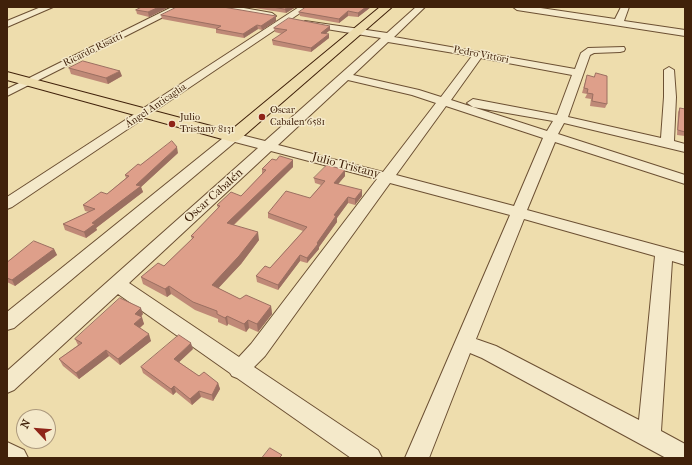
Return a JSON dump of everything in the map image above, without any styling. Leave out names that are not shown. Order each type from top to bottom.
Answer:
[{"type":"main road","points":[[233,137],[387,7]]},
{"type":"main road","name":"Julio Tristany","points":[[7,76],[233,137]]},
{"type":"street","points":[[7,24],[49,7]]},
{"type":"street","name":"Ricardo Risatti","points":[[7,92],[179,7]]},
{"type":"street","name":"Pedro Vittori","points":[[224,7],[578,73]]},
{"type":"street","name":"Ángel Anticaglia","points":[[7,204],[305,7]]},
{"type":"street","name":"Oscar Cabalén","points":[[7,384],[420,7]]},
{"type":"street","points":[[517,7],[562,10],[618,23],[685,33]]},
{"type":"street","points":[[618,23],[625,7]]},
{"type":"street","points":[[417,458],[518,212],[550,137],[561,119],[578,73],[588,52],[620,49]]},
{"type":"street","points":[[239,370],[258,350],[478,55]]},
{"type":"street","points":[[667,142],[670,97],[669,70]]},
{"type":"street","points":[[345,76],[445,100],[550,137],[685,180]]},
{"type":"street","points":[[670,97],[685,99]]},
{"type":"street","points":[[445,100],[561,119],[667,142],[685,148]]},
{"type":"street","points":[[7,323],[233,137]]},
{"type":"street","name":"Julio Tristany","points":[[233,137],[269,145],[518,212],[685,259]]},
{"type":"street","points":[[649,437],[664,253]]},
{"type":"street","points":[[117,284],[239,370],[370,458]]},
{"type":"street","points":[[465,343],[489,352],[685,456]]},
{"type":"street","points":[[7,453],[16,458]]},
{"type":"building","points":[[142,7],[159,7],[148,12],[136,10]]},
{"type":"building","points":[[177,7],[223,7],[276,16],[261,26],[257,25],[243,34],[216,29],[221,26],[161,15]]},
{"type":"building","points":[[273,7],[289,7],[285,9]]},
{"type":"building","points":[[306,7],[366,7],[358,13],[348,11],[339,19],[299,12]]},
{"type":"building","points":[[289,18],[330,26],[321,33],[329,34],[311,48],[272,40],[287,30],[274,28]]},
{"type":"building","points":[[83,61],[120,71],[106,78],[69,68]]},
{"type":"building","points":[[596,73],[607,76],[607,104],[592,101],[593,94],[587,93],[588,89],[584,88],[587,75],[594,77]]},
{"type":"building","points":[[680,108],[685,109],[685,132],[678,130]]},
{"type":"building","points":[[172,141],[177,147],[136,185],[141,186],[92,223],[95,224],[84,232],[63,224],[95,209],[83,205],[101,192],[107,194],[129,176],[125,175],[138,164],[140,165]]},
{"type":"building","points":[[280,156],[293,160],[227,223],[258,232],[239,256],[212,285],[240,299],[246,295],[271,306],[257,324],[248,320],[244,324],[227,316],[225,318],[217,314],[217,311],[193,302],[169,286],[165,289],[141,277],[158,263],[164,266],[194,237],[191,236],[220,206],[217,205],[231,192],[241,196],[266,170],[262,169],[272,159],[276,160]]},
{"type":"building","points":[[327,165],[345,170],[334,183],[362,190],[355,199],[348,197],[334,215],[336,216],[307,258],[300,255],[278,285],[256,276],[265,266],[270,268],[307,227],[268,213],[286,191],[310,198],[325,181],[314,178]]},
{"type":"building","points":[[34,241],[54,249],[12,280],[7,278],[7,260],[8,261]]},
{"type":"building","points":[[120,298],[141,308],[135,314],[142,317],[134,324],[149,334],[118,359],[106,350],[76,373],[59,359],[82,343],[75,339]]},
{"type":"building","points":[[179,335],[191,343],[174,359],[199,376],[204,372],[218,383],[212,395],[199,391],[190,399],[174,386],[171,389],[141,367]]},
{"type":"building","points":[[270,448],[282,455],[279,458],[262,458]]},
{"type":"place","name":"Oscar Cabalen 6581","points":[[262,117]]},
{"type":"place","name":"Julio Tristany 8131","points":[[172,124]]}]
